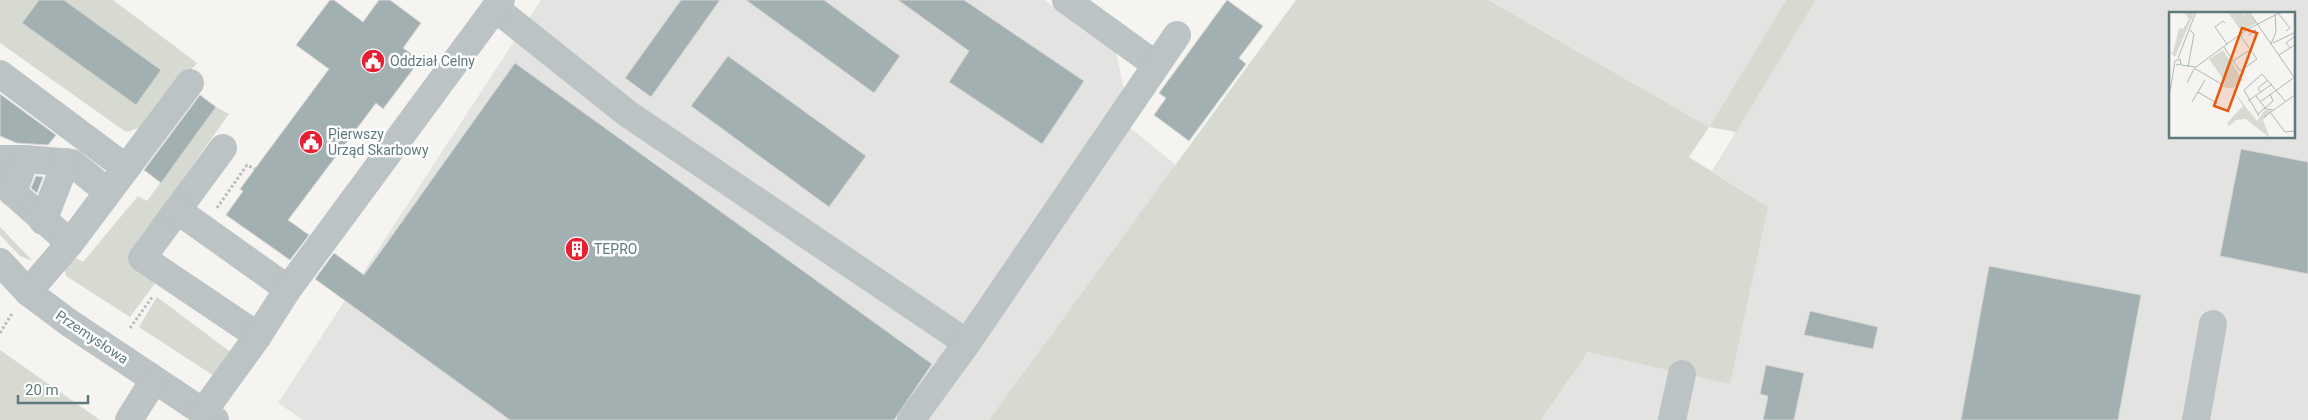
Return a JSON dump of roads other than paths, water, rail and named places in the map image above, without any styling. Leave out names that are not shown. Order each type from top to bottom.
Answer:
[{"type":"street","points":[[1066,0],[1156,65]]},
{"type":"street","points":[[209,416],[288,289],[498,4],[628,114],[968,343]]},
{"type":"street","points":[[911,420],[968,343],[1177,35]]},
{"type":"street","points":[[0,74],[126,168]]},
{"type":"street","points":[[21,301],[70,243],[190,83]]},
{"type":"street","points":[[224,148],[142,258],[258,336]]},
{"type":"street","points":[[45,157],[108,192]]},
{"type":"street","points":[[21,200],[45,157]]},
{"type":"street","points":[[21,200],[45,157]]},
{"type":"street","points":[[21,200],[70,243]]},
{"type":"street","points":[[177,210],[288,289]]},
{"type":"street","name":"Przemysłowa","points":[[0,262],[21,301],[68,322],[209,416]]},
{"type":"street","points":[[2196,420],[2213,324]]},
{"type":"street","points":[[1672,420],[1682,374]]},
{"type":"street","points":[[128,420],[154,380]]},
{"type":"place","name":"Oddział Celny","points":[[373,61]]},
{"type":"place","name":"Pierwszy Urząd Skarbowy","points":[[311,142]]},
{"type":"place","name":"TEPRO","points":[[577,249]]}]
